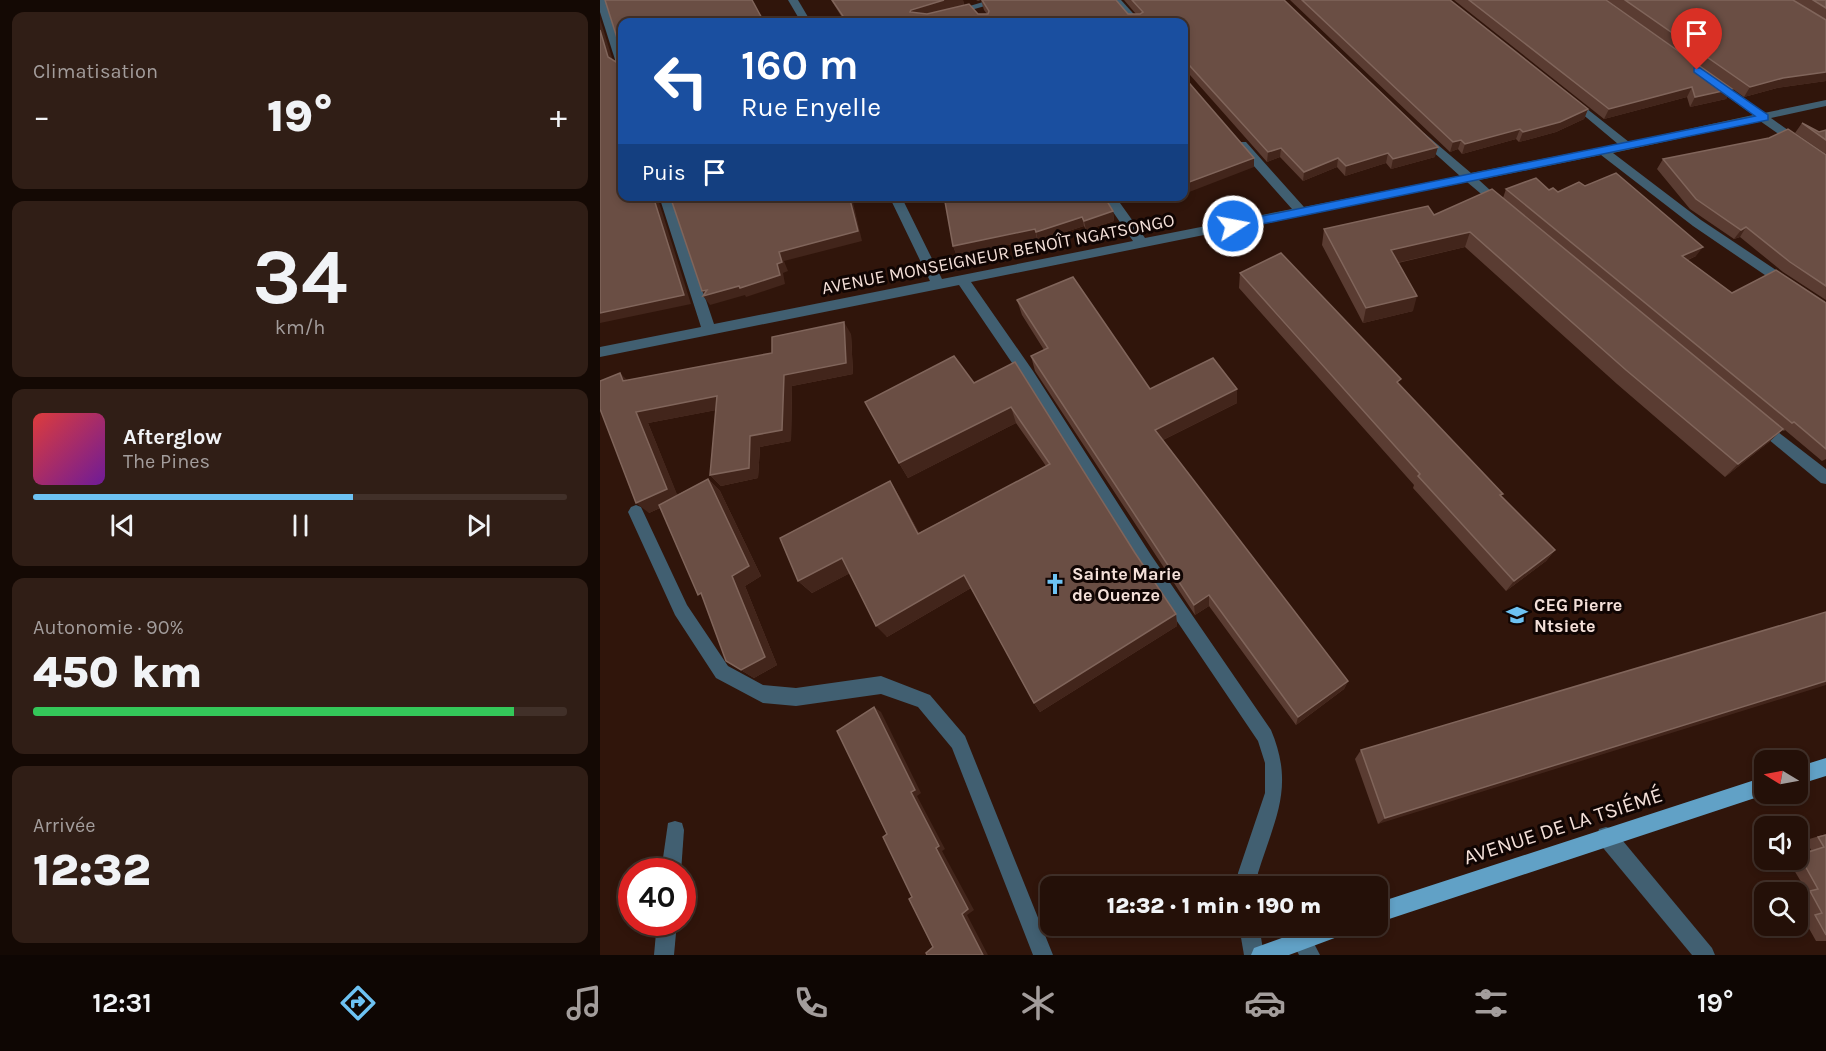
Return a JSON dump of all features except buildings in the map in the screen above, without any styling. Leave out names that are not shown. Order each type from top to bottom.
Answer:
[{"type":"main road","points":[[1808,773],[1826,767]]},
{"type":"main road","name":"AVENUE DE LA TSIÉMÉ","points":[[1388,909],[1754,789]]},
{"type":"main road","points":[[1261,955],[1305,947],[1324,936]]},
{"type":"street","points":[[602,0],[618,53]]},
{"type":"street","points":[[793,0],[804,18]]},
{"type":"street","points":[[935,18],[1001,0]]},
{"type":"street","points":[[1116,0],[1132,18]]},
{"type":"street","points":[[1706,76],[1826,163]]},
{"type":"street","points":[[1564,94],[1627,146]]},
{"type":"street","name":"AVENUE MONSEIGNEUR BENOÎT NGATSONGO","points":[[600,352],[1603,151],[1826,103]]},
{"type":"street","points":[[1416,129],[1466,177],[1511,215]]},
{"type":"street","points":[[1231,132],[1302,212]]},
{"type":"street","points":[[1603,151],[1697,223],[1793,288]]},
{"type":"street","points":[[667,201],[709,330]]},
{"type":"street","points":[[896,201],[938,284]]},
{"type":"street","points":[[1112,201],[1142,243]]},
{"type":"street","points":[[963,280],[1028,375],[1145,560],[1265,736],[1274,763],[1274,793],[1248,876]]},
{"type":"street","points":[[1754,419],[1826,478]]},
{"type":"street","points":[[636,512],[681,610],[722,672],[763,694],[795,697],[881,685],[924,701],[959,742],[1043,955]]},
{"type":"street","points":[[672,858],[675,830]]},
{"type":"street","points":[[1606,836],[1705,955]]},
{"type":"street","points":[[664,955],[666,936]]},
{"type":"street","points":[[1251,936],[1254,955]]},
{"type":"place","name":"Sainte Marie de Ouenze","points":[[1055,584]]},
{"type":"place","name":"CEG Pierre Ntsiete","points":[[1517,615]]},
{"type":"route","points":[[1233,226],[1764,117],[1697,70]]}]
